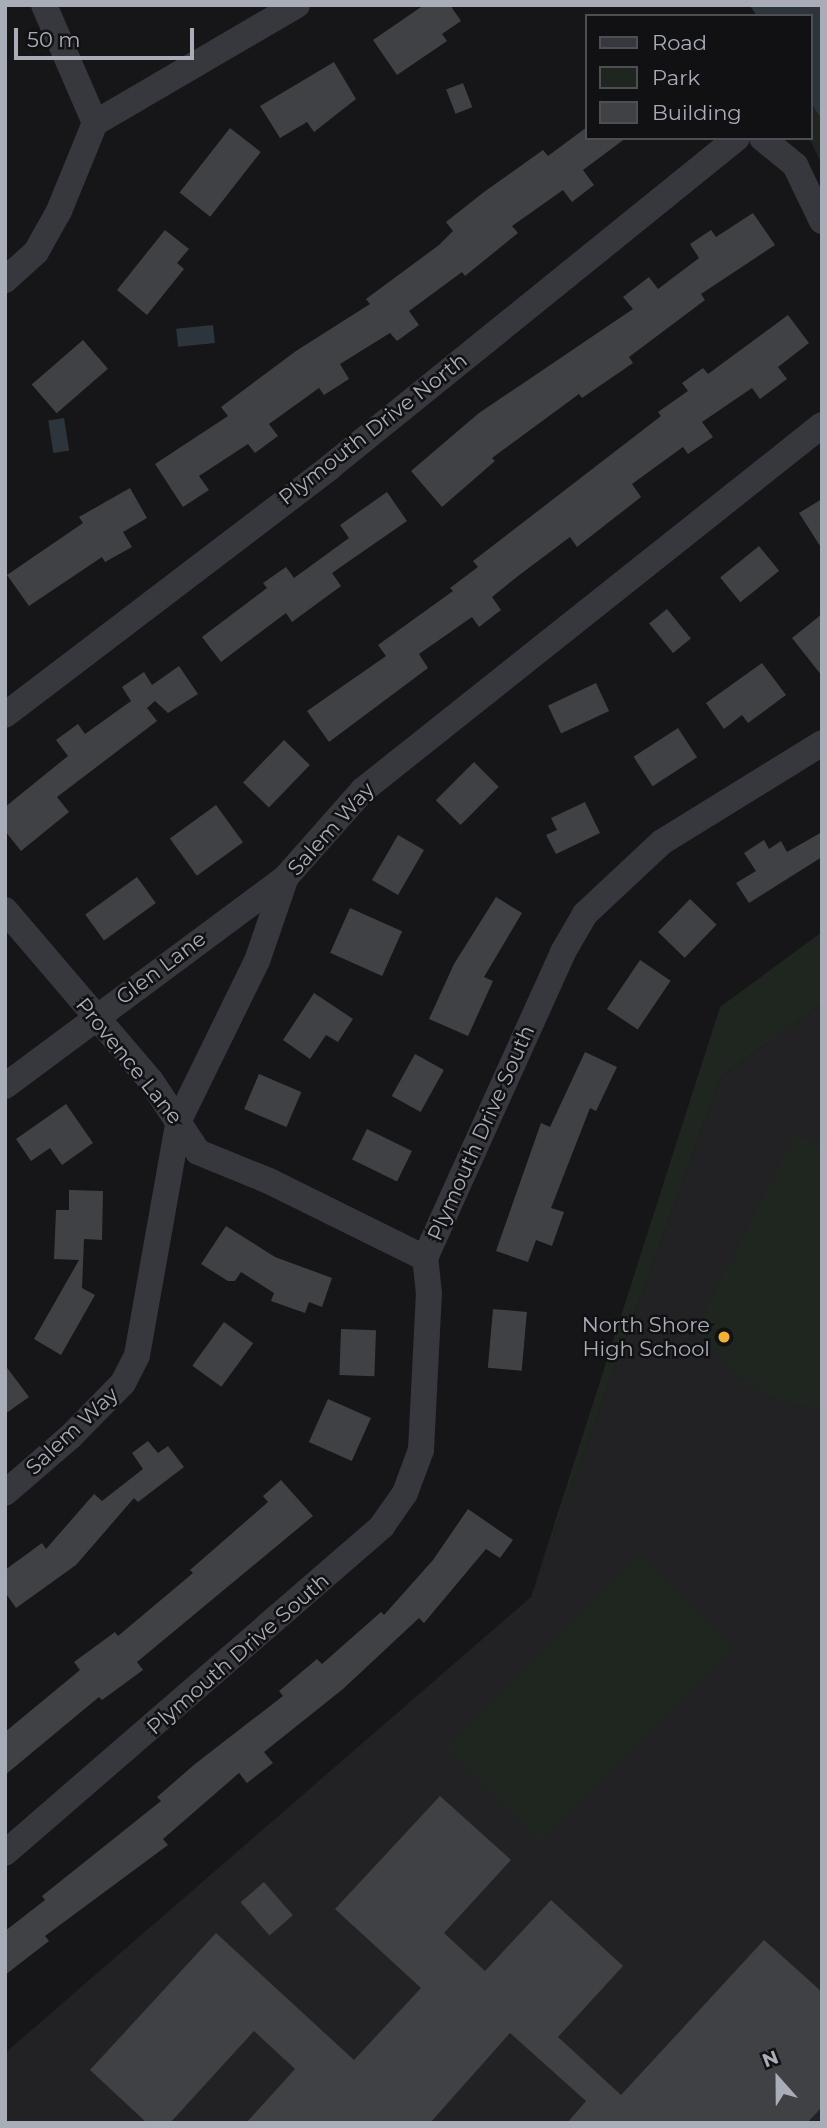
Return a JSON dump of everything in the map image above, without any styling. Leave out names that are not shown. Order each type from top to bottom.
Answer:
[{"type":"street","points":[[44,5],[95,123]]},
{"type":"street","points":[[5,280],[36,252],[48,232],[95,123],[297,5]]},
{"type":"street","name":"Plymouth Drive North","points":[[5,715],[330,467],[735,140]]},
{"type":"street","points":[[764,140],[795,165],[822,221]]},
{"type":"street","name":"Salem Way","points":[[5,1493],[71,1437],[123,1382],[137,1355],[179,1120],[257,961],[286,877],[363,790],[822,425]]},
{"type":"street","name":"Plymouth Drive South","points":[[5,1853],[330,1575],[382,1526],[405,1493],[421,1450],[426,1398],[429,1294],[425,1258],[563,952],[585,914],[662,842],[822,743]]},
{"type":"street","name":"Glen Lane","points":[[5,1086],[286,877]]},
{"type":"street","name":"Provence Lane","points":[[5,909],[179,1120],[198,1152],[268,1181],[425,1258]]},
{"type":"shaded area","points":[[822,5],[822,120],[813,106],[813,14],[756,14],[750,6]]},
{"type":"shaded area","points":[[213,325],[215,343],[178,347],[176,329]]},
{"type":"shaded area","points":[[64,418],[69,451],[53,453],[48,421]]},
{"type":"shaded area","name":"North Shore High School","points":[[822,1004],[822,2123],[5,2123],[5,2053],[531,1597],[721,1076]]},
{"type":"green space","points":[[813,106],[822,120],[822,165],[810,140],[813,140]]},
{"type":"green space","points":[[822,932],[822,1004],[721,1076],[531,1597],[720,1007]]},
{"type":"green space","points":[[796,1134],[822,1148],[822,1410],[761,1394],[694,1332]]},
{"type":"green space","points":[[641,1554],[734,1647],[539,1842],[446,1749]]},
{"type":"building","points":[[424,5],[450,5],[461,21],[442,34],[447,41],[397,75],[373,40]]},
{"type":"building","points":[[334,62],[356,99],[314,132],[307,122],[280,138],[260,106]]},
{"type":"building","points":[[463,83],[472,107],[456,114],[446,89]]},
{"type":"building","points":[[230,128],[261,152],[210,217],[180,193]]},
{"type":"building","points":[[586,128],[586,140],[623,140],[583,170],[594,185],[572,202],[563,190],[512,226],[518,233],[465,276],[462,272],[409,311],[419,325],[397,341],[390,333],[340,364],[349,379],[324,395],[319,388],[269,424],[278,436],[255,453],[248,444],[199,476],[209,490],[183,507],[155,464],[228,416],[221,407],[296,351],[370,304],[366,299],[439,245],[453,231],[446,222],[484,192],[543,150],[548,156]]},
{"type":"building","points":[[753,213],[775,245],[701,294],[705,300],[629,357],[633,363],[582,398],[579,394],[492,458],[495,461],[442,507],[411,471],[479,413],[633,309],[623,297],[649,277],[658,289],[699,258],[690,244],[711,230],[716,237]]},
{"type":"building","points":[[165,230],[189,249],[177,263],[184,269],[147,315],[117,290]]},
{"type":"building","points":[[788,315],[809,343],[778,367],[787,379],[760,399],[752,388],[702,422],[713,437],[688,454],[683,447],[632,484],[641,497],[577,547],[570,537],[518,576],[492,597],[501,610],[479,627],[472,617],[419,654],[428,668],[329,742],[307,711],[386,656],[378,645],[453,591],[450,588],[478,567],[473,561],[661,416],[658,412],[688,391],[682,383],[703,368],[708,374]]},
{"type":"building","points":[[83,340],[108,369],[57,413],[32,385]]},
{"type":"building","points":[[130,488],[147,518],[123,532],[132,547],[105,562],[102,557],[29,606],[7,575],[83,523],[79,517]]},
{"type":"building","points":[[387,492],[407,521],[332,573],[341,586],[292,622],[286,613],[221,662],[202,637],[267,588],[263,583],[286,567],[294,578],[349,538],[340,525]]},
{"type":"building","points":[[822,499],[822,549],[799,513]]},
{"type":"building","points":[[759,546],[779,571],[740,602],[720,577]]},
{"type":"building","points":[[667,609],[691,639],[673,653],[649,623]]},
{"type":"building","points":[[822,614],[822,676],[792,638]]},
{"type":"building","points":[[762,663],[786,695],[748,723],[742,715],[724,729],[706,703]]},
{"type":"building","points":[[179,666],[198,694],[168,713],[155,701],[147,708],[157,721],[57,797],[69,812],[21,851],[5,831],[5,807],[68,756],[56,740],[78,724],[85,734],[131,701],[122,687],[144,672],[152,685]]},
{"type":"building","points":[[596,683],[609,711],[561,733],[548,705]]},
{"type":"building","points":[[678,728],[697,757],[653,786],[634,757]]},
{"type":"building","points":[[284,740],[310,765],[269,807],[243,782]]},
{"type":"building","points":[[474,762],[499,787],[461,825],[436,800]]},
{"type":"building","points":[[585,802],[600,833],[556,854],[546,835],[557,830],[551,818]]},
{"type":"building","points":[[216,805],[243,842],[197,876],[170,839]]},
{"type":"building","points":[[822,832],[822,857],[749,903],[736,883],[756,871],[744,853],[764,840],[769,849],[781,841],[787,852]]},
{"type":"building","points":[[398,835],[424,850],[398,895],[372,880]]},
{"type":"building","points":[[137,877],[156,903],[104,941],[85,915]]},
{"type":"building","points":[[496,897],[522,913],[484,977],[493,981],[468,1036],[429,1019],[454,964]]},
{"type":"building","points":[[690,899],[717,925],[685,958],[658,932]]},
{"type":"building","points":[[350,908],[402,931],[382,976],[330,953]]},
{"type":"building","points":[[640,960],[671,981],[638,1030],[607,1009]]},
{"type":"building","points":[[314,993],[353,1019],[338,1042],[326,1035],[310,1059],[283,1040]]},
{"type":"building","points":[[585,1052],[617,1067],[596,1111],[590,1108],[551,1208],[564,1212],[552,1246],[536,1240],[528,1262],[496,1251],[541,1123],[550,1127]]},
{"type":"building","points":[[415,1054],[444,1070],[421,1112],[392,1096]]},
{"type":"building","points":[[259,1074],[301,1092],[286,1127],[244,1109]]},
{"type":"building","points":[[66,1104],[93,1143],[62,1165],[50,1148],[31,1161],[16,1139]]},
{"type":"building","points":[[367,1129],[412,1151],[397,1181],[352,1160]]},
{"type":"building","points":[[69,1190],[103,1191],[102,1240],[84,1239],[82,1288],[95,1295],[61,1355],[34,1339],[79,1260],[54,1259],[56,1210],[69,1210]]},
{"type":"building","points":[[226,1226],[275,1257],[332,1278],[322,1307],[309,1302],[305,1313],[271,1301],[274,1293],[241,1272],[235,1281],[228,1281],[201,1264]]},
{"type":"building","points":[[493,1309],[527,1312],[522,1371],[488,1368]]},
{"type":"building","points":[[224,1322],[253,1343],[221,1387],[192,1366]]},
{"type":"building","points":[[341,1329],[376,1330],[374,1376],[339,1375]]},
{"type":"building","points":[[5,1365],[29,1397],[5,1414]]},
{"type":"building","points":[[328,1399],[371,1418],[352,1461],[309,1442]]},
{"type":"building","points":[[148,1441],[158,1453],[168,1446],[184,1467],[138,1502],[134,1498],[76,1565],[16,1608],[5,1592],[5,1570],[42,1543],[46,1549],[94,1494],[102,1501],[143,1469],[132,1453]]},
{"type":"building","points":[[281,1480],[313,1516],[137,1662],[143,1670],[102,1700],[99,1697],[5,1775],[5,1732],[80,1670],[74,1662],[115,1632],[118,1636],[193,1573],[190,1570],[268,1502],[263,1496]]},
{"type":"building","points":[[468,1509],[513,1540],[500,1558],[486,1549],[424,1623],[419,1618],[343,1689],[264,1752],[273,1763],[247,1783],[239,1773],[163,1839],[168,1845],[45,1936],[49,1941],[5,1975],[5,1931],[45,1900],[42,1896],[161,1801],[157,1797],[195,1764],[283,1696],[279,1691],[317,1659],[322,1664],[381,1612],[384,1615],[433,1560]]},
{"type":"building","points":[[440,1796],[511,1860],[444,1933],[485,1971],[551,1900],[623,1966],[558,2037],[621,2095],[764,1940],[822,1992],[822,2107],[807,2123],[567,2123],[586,2101],[510,2033],[430,2123],[246,2123],[295,2069],[254,2031],[170,2123],[147,2123],[90,2070],[216,1933],[354,2060],[421,1988],[335,1909]]},
{"type":"building","points":[[264,1882],[293,1915],[269,1936],[241,1902]]},
{"type":"place","name":"North Shore High School","points":[[724,1337]]}]
